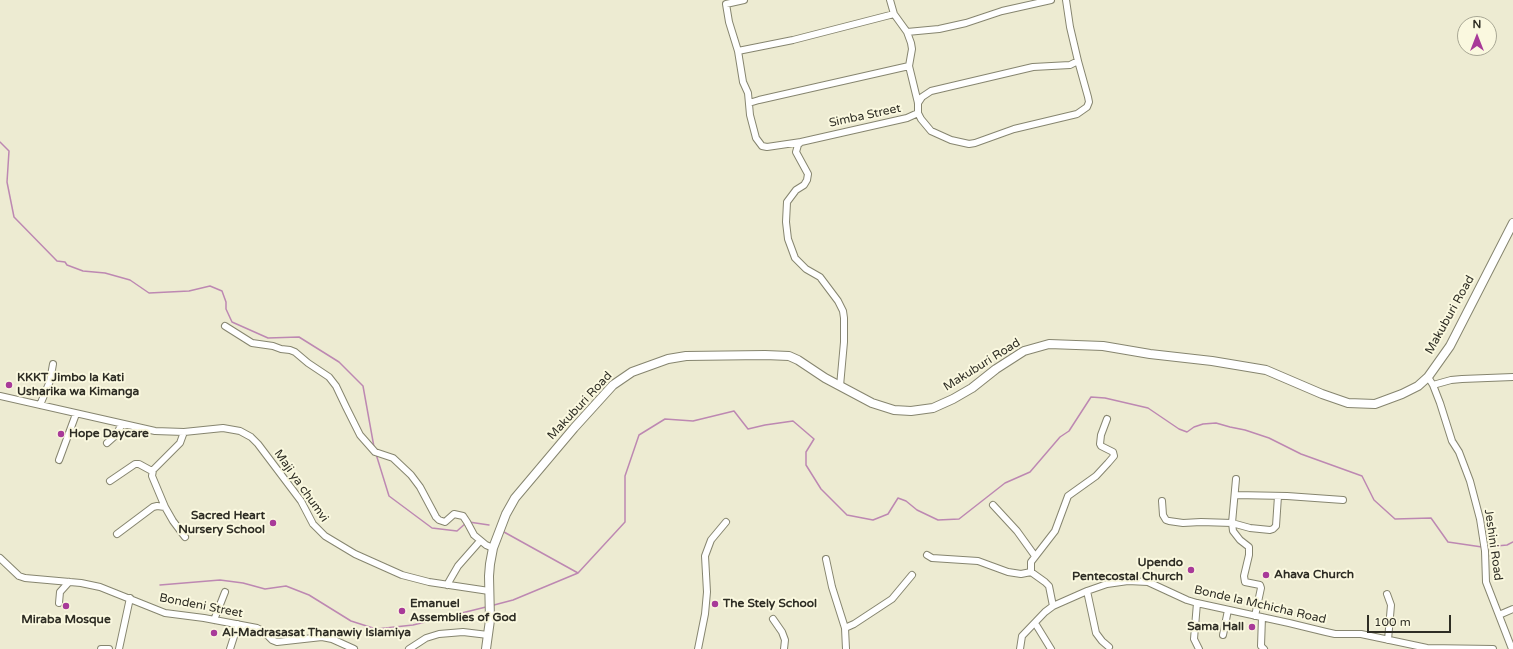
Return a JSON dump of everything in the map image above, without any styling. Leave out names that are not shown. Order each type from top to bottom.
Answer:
[{"type":"street","points":[[744,0],[726,4],[729,22],[738,51],[743,82],[748,93],[750,103],[909,66]]},
{"type":"street","name":"Simba Street","points":[[750,103],[750,115],[756,138],[762,146],[767,147],[801,142],[907,118],[918,113],[918,103],[909,66],[912,49],[907,32],[894,14],[890,0]]},
{"type":"street","points":[[907,32],[939,29],[966,23],[1002,11],[1050,0]]},
{"type":"street","points":[[918,113],[931,131],[951,140],[969,144],[976,143],[1014,129],[1077,114],[1087,107],[1089,102],[1070,27],[1066,0]]},
{"type":"street","points":[[738,51],[793,40],[894,14]]},
{"type":"street","points":[[918,103],[922,97],[931,91],[1033,67],[1070,65],[1078,61]]},
{"type":"street","points":[[801,142],[798,145],[796,152],[808,174],[804,185],[796,190],[786,202],[788,239],[795,258],[802,265],[820,277],[841,306],[844,318],[840,386]]},
{"type":"street","name":"Makuburi Road","points":[[486,649],[490,616],[489,576],[493,548],[501,525],[515,498],[574,428],[613,385],[632,372],[668,359],[686,356],[789,356],[798,360],[825,378],[872,403],[894,410],[911,411],[933,408],[953,399],[972,388],[996,369],[1024,351],[1049,344],[1103,346],[1266,370],[1322,394],[1348,403],[1374,404],[1402,394],[1418,386],[1428,376],[1450,346],[1513,222]]},
{"type":"street","points":[[225,326],[252,343],[273,346],[295,352],[329,378],[336,386],[358,432],[372,450],[393,458],[411,475],[420,487],[432,512],[438,520],[445,522],[454,514],[463,516],[474,535],[480,541],[493,548]]},
{"type":"street","points":[[40,405],[50,381],[53,364]]},
{"type":"street","name":"Jeshini Road","points":[[1428,376],[1433,385],[1452,441],[1459,452],[1470,481],[1480,519],[1485,551],[1486,582],[1512,649]]},
{"type":"street","points":[[1433,385],[1451,380],[1462,379],[1513,378]]},
{"type":"street","name":"Maji ya chumvi","points":[[0,396],[155,431],[184,432],[223,428],[240,431],[251,437],[267,455],[301,501],[313,524],[321,533],[355,554],[402,575],[446,585],[489,591]]},
{"type":"street","points":[[59,460],[76,414]]},
{"type":"street","points":[[1031,572],[1031,562],[1055,531],[1068,496],[1096,476],[1114,456],[1113,452],[1104,448],[1100,444],[1101,435],[1107,419]]},
{"type":"street","points":[[106,443],[116,435],[122,424]]},
{"type":"street","points":[[184,432],[180,443],[153,470],[152,476],[165,507],[185,537]]},
{"type":"street","points":[[110,481],[135,464],[139,464],[153,470]]},
{"type":"street","points":[[1236,479],[1232,523],[1233,531],[1249,546],[1249,555],[1244,576],[1245,582],[1260,585],[1261,588],[1255,616]]},
{"type":"street","points":[[1235,495],[1343,500]]},
{"type":"street","points":[[1162,501],[1163,515],[1166,520],[1169,521],[1183,523],[1232,523],[1250,528],[1273,529],[1276,526],[1278,496]]},
{"type":"street","points":[[994,505],[1017,531],[1035,556]]},
{"type":"street","points":[[117,534],[153,507],[165,507]]},
{"type":"street","points":[[698,649],[705,614],[707,592],[705,556],[711,540],[726,522]]},
{"type":"street","points":[[446,585],[458,566],[480,541]]},
{"type":"street","points":[[927,555],[938,559],[978,561],[1008,572],[1020,574],[1031,572],[1049,586],[1053,606]]},
{"type":"street","name":"Bondeni Street","points":[[0,558],[22,577],[100,587],[165,613],[261,629],[272,640],[277,642],[322,637],[332,639],[354,649]]},
{"type":"street","points":[[826,559],[832,587],[845,628],[846,649]]},
{"type":"street","points":[[845,628],[854,624],[892,599],[912,575]]},
{"type":"street","name":"Bonde la Mchicha Road","points":[[1020,649],[1022,636],[1053,606],[1087,591],[1116,582],[1138,581],[1155,585],[1197,603],[1289,622],[1326,632],[1361,634],[1427,648],[1493,649]]},
{"type":"street","points":[[59,603],[60,592],[69,582]]},
{"type":"street","points":[[1087,591],[1096,632],[1102,641],[1109,647]]},
{"type":"street","points":[[214,620],[225,592]]},
{"type":"street","points":[[1387,594],[1391,605],[1388,640]]},
{"type":"street","points":[[119,649],[130,598]]},
{"type":"street","points":[[1197,603],[1194,639],[1199,649]]},
{"type":"street","points":[[1499,615],[1513,609]]},
{"type":"street","points":[[1223,635],[1228,610]]},
{"type":"street","points":[[1262,617],[1260,646],[1264,649]]},
{"type":"street","points":[[773,619],[782,632],[785,640],[784,649]]},
{"type":"street","points":[[1035,623],[1051,649]]},
{"type":"street","points":[[230,649],[238,624]]},
{"type":"street","points":[[409,649],[426,638],[439,634],[463,632],[488,635]]},
{"type":"street","points":[[101,649],[109,649]]},
{"type":"waterway","points":[[0,142],[9,151],[7,182],[14,217],[57,261],[65,262],[67,265],[83,271],[105,273],[130,280],[149,293],[189,291],[210,286],[222,291],[226,302],[226,309],[232,322],[268,338],[299,337],[339,362],[363,386],[374,447]]},
{"type":"waterway","points":[[494,605],[513,600],[578,573],[625,522],[625,476],[639,435],[665,419],[693,421],[734,411],[748,429],[793,421],[814,439],[806,452],[806,465],[821,489],[847,515],[873,520],[888,514],[898,498],[906,501],[917,510],[938,520],[959,519],[1005,483],[1030,472],[1060,437],[1069,431],[1091,397],[1105,398],[1148,408],[1179,429],[1187,432],[1194,427],[1203,424],[1216,423],[1269,438],[1301,454],[1362,476],[1374,500],[1395,519],[1431,518],[1448,542],[1482,547]]},
{"type":"waterway","points":[[376,454],[389,496],[432,528],[457,531],[466,523]]},
{"type":"waterway","points":[[469,522],[489,525]]},
{"type":"waterway","points":[[504,532],[578,573]]},
{"type":"waterway","points":[[1486,547],[1507,545],[1513,542]]},
{"type":"waterway","points":[[160,585],[220,580],[243,583],[265,589],[286,586],[309,595],[351,621],[376,629],[413,625],[486,607]]},
{"type":"place","name":"KKKT Jimbo la Kati Usharika wa Kimanga","points":[[9,385]]},
{"type":"place","name":"Hope Daycare","points":[[61,434]]},
{"type":"place","name":"Sacred Heart Nursery School","points":[[273,523]]},
{"type":"place","name":"Upendo Pentecostal Church","points":[[1191,570]]},
{"type":"place","name":"Ahava Church","points":[[1266,575]]},
{"type":"place","name":"The Stely School","points":[[715,604]]},
{"type":"place","name":"Miraba Mosque","points":[[66,606]]},
{"type":"place","name":"Emanuel Assemblies of God","points":[[402,611]]},
{"type":"place","name":"Sama Hall","points":[[1252,627]]},
{"type":"place","name":"Al-Madrasasat Thanawiy Islamiya","points":[[214,633]]}]
